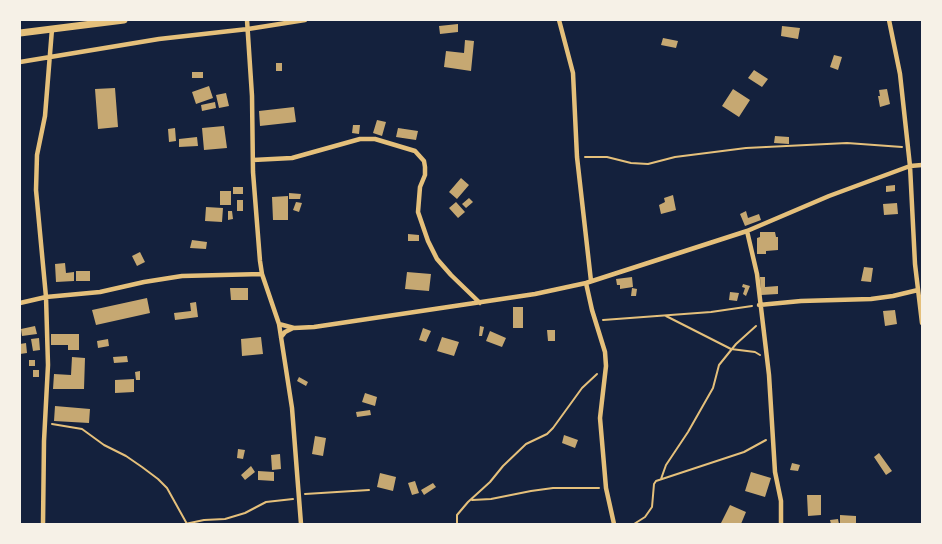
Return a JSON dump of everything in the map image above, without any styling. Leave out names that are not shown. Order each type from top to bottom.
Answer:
[{"type":"highway","points":[[20,33],[124,20]]},
{"type":"street","points":[[247,20],[252,96],[253,160],[260,261],[262,274],[279,324],[292,408],[300,524]]},
{"type":"street","points":[[20,62],[159,39],[248,29],[305,20]]},
{"type":"street","points":[[560,20],[573,73],[577,157],[588,282],[595,320],[605,352],[606,366],[600,418],[606,488],[614,524]]},
{"type":"street","points":[[890,20],[900,74],[910,166],[915,264],[922,323]]},
{"type":"street","points":[[43,524],[48,366],[46,297],[36,190],[38,156],[45,116],[52,29]]},
{"type":"street","points":[[253,160],[292,158],[360,139],[375,139],[415,152],[424,161],[425,167],[425,175],[420,187],[418,212],[428,241],[437,259],[480,303]]},
{"type":"street","points":[[281,337],[285,332],[294,328],[382,318],[480,303],[535,294],[588,282],[747,231],[829,196],[910,166],[922,166]]},
{"type":"street","points":[[747,231],[757,274],[775,472],[781,501],[781,524]]},
{"type":"street","points":[[20,303],[46,297],[100,292],[182,276],[262,274]]},
{"type":"street","points":[[759,305],[801,301],[871,300],[918,290]]},
{"type":"street","points":[[279,324],[294,328]]},
{"type":"path","points":[[577,157],[607,157],[631,163],[648,164],[675,157],[746,148],[825,143],[872,144],[908,148]]},
{"type":"path","points":[[595,320],[710,312],[759,305]]},
{"type":"path","points":[[664,315],[731,349],[755,352],[766,359]]},
{"type":"path","points":[[661,479],[666,465],[688,432],[713,388],[719,365],[731,349],[762,321]]},
{"type":"path","points":[[457,524],[457,515],[503,466],[526,444],[546,434],[553,428],[582,388],[606,366]]},
{"type":"path","points":[[45,422],[76,427],[104,445],[126,456],[158,479],[167,488],[186,524],[225,519],[245,512],[259,504],[298,496],[369,490]]},
{"type":"path","points":[[634,524],[650,512],[654,484],[661,479],[744,452],[772,436]]},
{"type":"path","points":[[471,500],[491,499],[554,488],[606,488]]},
{"type":"building","points":[[458,24],[458,32],[440,34],[439,26]]},
{"type":"building","points":[[782,26],[800,28],[798,39],[781,36]]},
{"type":"building","points":[[663,38],[678,41],[676,48],[661,45]]},
{"type":"building","points":[[465,40],[474,41],[471,71],[444,67],[446,51],[464,53]]},
{"type":"building","points":[[834,55],[842,57],[838,70],[830,67]]},
{"type":"building","points":[[276,63],[282,63],[282,71],[276,71]]},
{"type":"building","points":[[754,70],[768,79],[762,87],[748,78]]},
{"type":"building","points":[[192,72],[203,72],[203,78],[192,78]]},
{"type":"building","points":[[209,86],[213,98],[196,104],[192,92]]},
{"type":"building","points":[[115,88],[118,127],[98,129],[95,89]]},
{"type":"building","points":[[733,89],[750,100],[739,117],[722,106]]},
{"type":"building","points":[[887,89],[890,104],[880,107],[879,90]]},
{"type":"building","points":[[226,93],[229,106],[219,108],[216,95]]},
{"type":"building","points":[[215,102],[216,108],[202,111],[201,105]]},
{"type":"building","points":[[294,107],[296,122],[260,126],[259,111]]},
{"type":"building","points":[[377,120],[386,122],[382,136],[373,133]]},
{"type":"building","points":[[353,125],[360,125],[359,134],[352,133]]},
{"type":"building","points":[[224,126],[227,148],[204,150],[202,128]]},
{"type":"building","points":[[175,128],[176,141],[169,142],[168,129]]},
{"type":"building","points":[[398,128],[418,131],[416,140],[396,137]]},
{"type":"building","points":[[775,136],[789,137],[789,144],[774,143]]},
{"type":"building","points":[[197,137],[198,146],[179,147],[179,139]]},
{"type":"building","points":[[461,178],[469,185],[457,199],[449,192]]},
{"type":"building","points":[[895,185],[895,191],[886,192],[886,186]]},
{"type":"building","points":[[233,187],[243,187],[243,194],[233,194]]},
{"type":"building","points":[[220,191],[231,191],[231,205],[220,205]]},
{"type":"building","points":[[289,193],[301,194],[300,199],[289,199]]},
{"type":"building","points":[[673,195],[676,210],[661,214],[659,205],[665,202],[664,198]]},
{"type":"building","points":[[288,196],[288,220],[273,220],[272,197]]},
{"type":"building","points":[[469,198],[473,202],[466,208],[462,204]]},
{"type":"building","points":[[237,200],[243,200],[243,211],[237,211]]},
{"type":"building","points":[[296,202],[302,203],[299,212],[293,210]]},
{"type":"building","points":[[456,202],[465,212],[458,218],[449,208]]},
{"type":"building","points":[[897,203],[898,214],[884,215],[883,204]]},
{"type":"building","points":[[206,207],[223,208],[222,222],[205,221]]},
{"type":"building","points":[[228,211],[232,211],[233,219],[228,220]]},
{"type":"building","points":[[746,211],[748,218],[759,214],[761,220],[745,226],[740,214]]},
{"type":"building","points":[[760,232],[775,232],[776,237],[778,237],[778,250],[766,251],[766,254],[757,254],[757,238],[760,237]]},
{"type":"building","points":[[408,234],[419,235],[419,241],[408,241]]},
{"type":"building","points":[[192,240],[207,242],[206,249],[190,248]]},
{"type":"building","points":[[140,252],[145,262],[137,266],[132,256]]},
{"type":"building","points":[[65,263],[66,273],[74,272],[74,281],[56,282],[55,264]]},
{"type":"building","points":[[864,267],[873,268],[871,282],[861,281]]},
{"type":"building","points":[[76,271],[90,271],[90,281],[76,281]]},
{"type":"building","points":[[407,272],[431,274],[429,291],[405,289]]},
{"type":"building","points":[[632,277],[633,287],[620,289],[620,285],[617,285],[616,279]]},
{"type":"building","points":[[760,277],[765,277],[765,287],[778,286],[778,294],[761,295]]},
{"type":"building","points":[[743,284],[750,286],[746,296],[743,294],[745,288],[742,287]]},
{"type":"building","points":[[230,288],[248,288],[248,300],[231,300]]},
{"type":"building","points":[[632,288],[637,289],[636,296],[631,296]]},
{"type":"building","points":[[730,292],[739,293],[737,301],[729,300]]},
{"type":"building","points":[[147,298],[150,313],[96,325],[92,310]]},
{"type":"building","points":[[196,302],[198,317],[175,320],[174,313],[191,311],[190,303]]},
{"type":"building","points":[[513,307],[523,307],[523,328],[513,328]]},
{"type":"building","points":[[895,310],[897,324],[885,326],[883,311]]},
{"type":"building","points":[[35,326],[37,334],[22,336],[21,329]]},
{"type":"building","points":[[480,326],[484,327],[482,336],[479,336]]},
{"type":"building","points":[[423,328],[431,331],[426,342],[419,340]]},
{"type":"building","points":[[547,330],[555,330],[555,341],[548,341]]},
{"type":"building","points":[[490,331],[506,338],[502,347],[486,341]]},
{"type":"building","points":[[51,334],[79,334],[79,350],[68,350],[68,345],[51,345]]},
{"type":"building","points":[[261,337],[263,354],[242,356],[241,339]]},
{"type":"building","points":[[442,337],[459,342],[454,356],[437,351]]},
{"type":"building","points":[[39,338],[40,350],[33,351],[31,339]]},
{"type":"building","points":[[108,339],[109,346],[98,348],[97,341]]},
{"type":"building","points":[[26,343],[27,353],[20,354],[20,344]]},
{"type":"building","points":[[127,356],[128,362],[114,363],[113,357]]},
{"type":"building","points":[[72,357],[85,358],[84,389],[53,389],[54,374],[71,375]]},
{"type":"building","points":[[29,360],[35,360],[35,366],[29,366]]},
{"type":"building","points":[[33,370],[39,370],[39,377],[33,377]]},
{"type":"building","points":[[140,371],[140,380],[136,380],[135,372]]},
{"type":"building","points":[[299,377],[308,382],[306,386],[297,381]]},
{"type":"building","points":[[134,379],[134,392],[115,393],[115,380]]},
{"type":"building","points":[[365,393],[377,397],[375,406],[362,402]]},
{"type":"building","points":[[55,406],[90,409],[89,423],[54,421]]},
{"type":"building","points":[[370,410],[371,415],[357,417],[356,412]]},
{"type":"building","points":[[564,435],[578,440],[575,448],[562,443]]},
{"type":"building","points":[[315,436],[326,438],[323,456],[312,454]]},
{"type":"building","points":[[238,449],[245,450],[243,459],[237,458]]},
{"type":"building","points":[[879,453],[892,471],[886,475],[874,457]]},
{"type":"building","points":[[280,454],[281,469],[272,470],[271,455]]},
{"type":"building","points":[[792,463],[800,465],[798,471],[790,470]]},
{"type":"building","points":[[251,466],[255,472],[245,480],[241,475]]},
{"type":"building","points":[[258,471],[274,472],[274,481],[258,480]]},
{"type":"building","points":[[751,472],[771,478],[765,497],[745,491]]},
{"type":"building","points":[[380,473],[396,477],[393,491],[377,487]]},
{"type":"building","points":[[415,481],[419,493],[412,495],[408,483]]},
{"type":"building","points":[[433,483],[436,487],[424,495],[421,490]]},
{"type":"building","points":[[807,495],[821,495],[821,515],[808,516]]},
{"type":"building","points":[[730,505],[746,512],[741,524],[721,523]]},
{"type":"building","points":[[840,515],[856,516],[856,524],[840,524]]},
{"type":"building","points":[[838,519],[839,524],[831,524],[830,520]]}]
